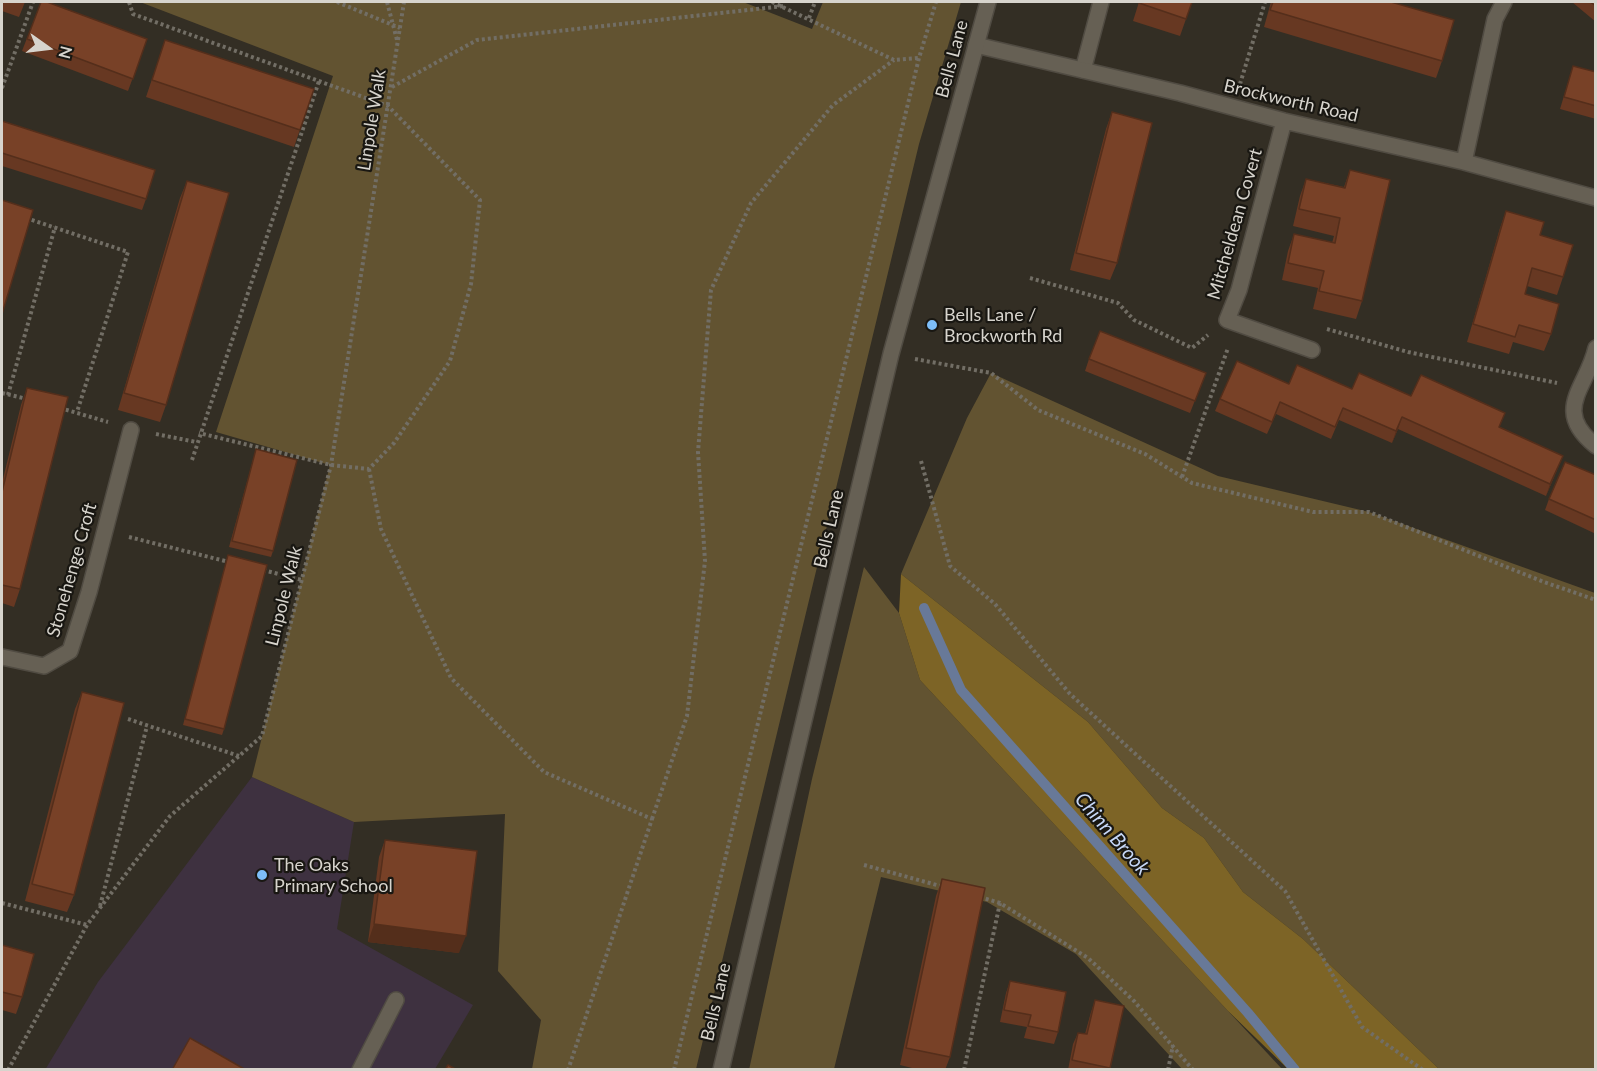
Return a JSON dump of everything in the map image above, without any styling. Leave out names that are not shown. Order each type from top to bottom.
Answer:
[{"type":"street","name":"Bells Lane","points":[[721,1070],[891,354],[988,2]]},
{"type":"street","points":[[1083,70],[1101,2]]},
{"type":"street","points":[[1464,162],[1495,19],[1504,2]]},
{"type":"street","name":"Brockworth Road","points":[[976,45],[1284,122],[1464,162],[1596,198]]},
{"type":"street","name":"Mitcheldean Covert","points":[[1284,122],[1232,322],[1312,350]]},
{"type":"street","points":[[1596,348],[1594,365],[1578,387],[1572,411],[1578,426],[1596,446]]},
{"type":"street","name":"Stonehenge Croft","points":[[2,657],[44,666],[70,651],[105,531],[131,430]]},
{"type":"street","points":[[360,1070],[396,1000]]},
{"type":"path","points":[[2,88],[33,2]]},
{"type":"path","points":[[129,2],[133,14],[388,106],[480,200],[471,284],[450,361],[394,442],[369,469]]},
{"type":"path","points":[[337,2],[400,28]]},
{"type":"path","name":"Linpole Walk","points":[[387,2],[398,44]]},
{"type":"path","name":"Linpole Walk","points":[[9,1069],[87,925],[99,909],[170,816],[262,736],[331,465],[404,2]]},
{"type":"path","points":[[772,2],[894,60],[919,58]]},
{"type":"path","points":[[809,18],[815,2]]},
{"type":"path","points":[[674,1070],[919,58],[936,2]]},
{"type":"path","points":[[1233,108],[1265,2]]},
{"type":"path","points":[[391,88],[477,40],[784,6]]},
{"type":"path","points":[[568,1070],[687,716],[705,561],[698,452],[711,290],[751,203],[833,105],[894,60]]},
{"type":"path","points":[[192,460],[199,433],[319,81]]},
{"type":"path","points":[[23,216],[128,252],[77,412]]},
{"type":"path","points":[[8,394],[56,227]]},
{"type":"path","points":[[1030,278],[1118,303],[1134,320],[1192,348],[1232,322]]},
{"type":"path","points":[[1182,477],[1220,367],[1232,322]]},
{"type":"path","points":[[1312,350],[1319,327],[1408,352],[1578,387]]},
{"type":"path","points":[[891,354],[991,373],[1038,410],[1145,454],[1192,483],[1313,512],[1369,512],[1533,578],[1596,600]]},
{"type":"path","points":[[2,393],[31,400]]},
{"type":"path","points":[[54,406],[131,430],[196,442]]},
{"type":"path","points":[[199,433],[331,465],[369,469]]},
{"type":"path","points":[[921,461],[950,566],[994,604],[1070,693],[1285,891],[1362,1027],[1423,1070]]},
{"type":"path","points":[[369,469],[381,529],[451,678],[544,772],[652,819]]},
{"type":"path","points":[[105,531],[236,564]]},
{"type":"path","points":[[258,569],[302,580]]},
{"type":"path","points":[[128,720],[239,756]]},
{"type":"path","points":[[99,909],[147,726]]},
{"type":"path","points":[[864,864],[955,890]]},
{"type":"path","points":[[977,896],[1000,903],[1088,958],[1134,1001],[1193,1070]]},
{"type":"path","points":[[2,903],[87,925]]},
{"type":"path","points":[[964,1070],[1000,903]]},
{"type":"path","points":[[1168,1070],[1173,1045]]},
{"type":"path","points":[[2,1067],[9,1069]]},
{"type":"shaded area","points":[[140,2],[743,2],[812,29],[823,2],[961,2],[919,144],[696,1069],[532,1069],[541,1020],[498,971],[505,814],[354,822],[252,777],[330,465],[216,432],[333,76]]},
{"type":"shaded area","points":[[991,373],[1218,476],[1369,512],[1595,593],[1595,1069],[1439,1069],[1303,939],[1243,892],[1204,838],[1162,808],[1088,722],[901,574],[967,418]]},
{"type":"shaded area","points":[[864,567],[899,613],[920,680],[1282,1069],[1182,1069],[1076,954],[987,902],[881,877],[834,1069],[749,1070],[812,779]]},
{"type":"shaded area","points":[[901,574],[1088,722],[1162,808],[1204,838],[1243,892],[1303,939],[1439,1069],[1288,1069],[1228,1011],[920,680],[899,613]]},
{"type":"shaded area","name":"The Oaks Primary School","points":[[252,777],[354,822],[337,929],[473,1005],[435,1069],[45,1070],[98,982]]},
{"type":"building","points":[[41,2],[47,2],[147,39],[133,79],[27,39]]},
{"type":"building","points":[[1140,2],[1192,2],[1186,19]]},
{"type":"building","points":[[1273,2],[1391,2],[1454,20],[1442,61],[1270,10]]},
{"type":"building","points":[[165,40],[314,89],[300,130],[152,80]]},
{"type":"building","points":[[1573,66],[1596,72],[1596,106],[1564,97]]},
{"type":"building","points":[[1112,112],[1152,123],[1117,263],[1076,253]]},
{"type":"building","points":[[2,121],[155,170],[146,199],[2,153]]},
{"type":"building","points":[[1350,170],[1390,180],[1362,301],[1319,291],[1324,271],[1288,263],[1294,234],[1335,243],[1340,218],[1299,209],[1306,179],[1345,188]]},
{"type":"building","points":[[187,181],[229,193],[166,405],[124,393]]},
{"type":"building","points":[[2,200],[33,210],[2,314]]},
{"type":"building","points":[[1506,211],[1544,222],[1540,235],[1573,245],[1563,277],[1532,268],[1525,294],[1559,304],[1551,334],[1519,325],[1515,337],[1473,324]]},
{"type":"building","points":[[1100,331],[1206,373],[1195,401],[1089,359]]},
{"type":"building","points":[[1237,361],[1289,384],[1297,365],[1352,389],[1359,373],[1411,396],[1421,375],[1505,413],[1499,427],[1563,456],[1550,484],[1402,417],[1396,431],[1343,408],[1335,427],[1280,402],[1272,422],[1220,399]]},
{"type":"building","points":[[27,388],[68,397],[20,589],[2,585],[2,492]]},
{"type":"building","points":[[256,449],[297,460],[273,551],[232,541]]},
{"type":"building","points":[[1565,462],[1596,475],[1596,520],[1549,499]]},
{"type":"building","points":[[228,555],[267,565],[224,729],[185,719]]},
{"type":"building","points":[[82,692],[124,703],[74,895],[32,884]]},
{"type":"building","points":[[385,840],[477,851],[466,936],[374,924]]},
{"type":"building","points":[[942,879],[985,888],[950,1057],[906,1048]]},
{"type":"building","points":[[2,945],[34,954],[22,997],[2,992]]},
{"type":"building","points":[[1010,981],[1066,992],[1058,1032],[1028,1026],[1031,1015],[1004,1010]]},
{"type":"building","points":[[1095,1000],[1124,1006],[1110,1068],[1072,1060],[1078,1033],[1087,1034]]},
{"type":"building","points":[[190,1038],[246,1070],[172,1070]]},
{"type":"building","points":[[448,1065],[457,1070],[445,1070]]},
{"type":"waterway","name":"Chinn Brook","points":[[924,608],[961,690],[1248,1013],[1295,1070]]},
{"type":"place","name":"Bells Lane / Brockworth Rd","points":[[932,325]]},
{"type":"place","name":"The Oaks Primary School","points":[[262,875]]}]
